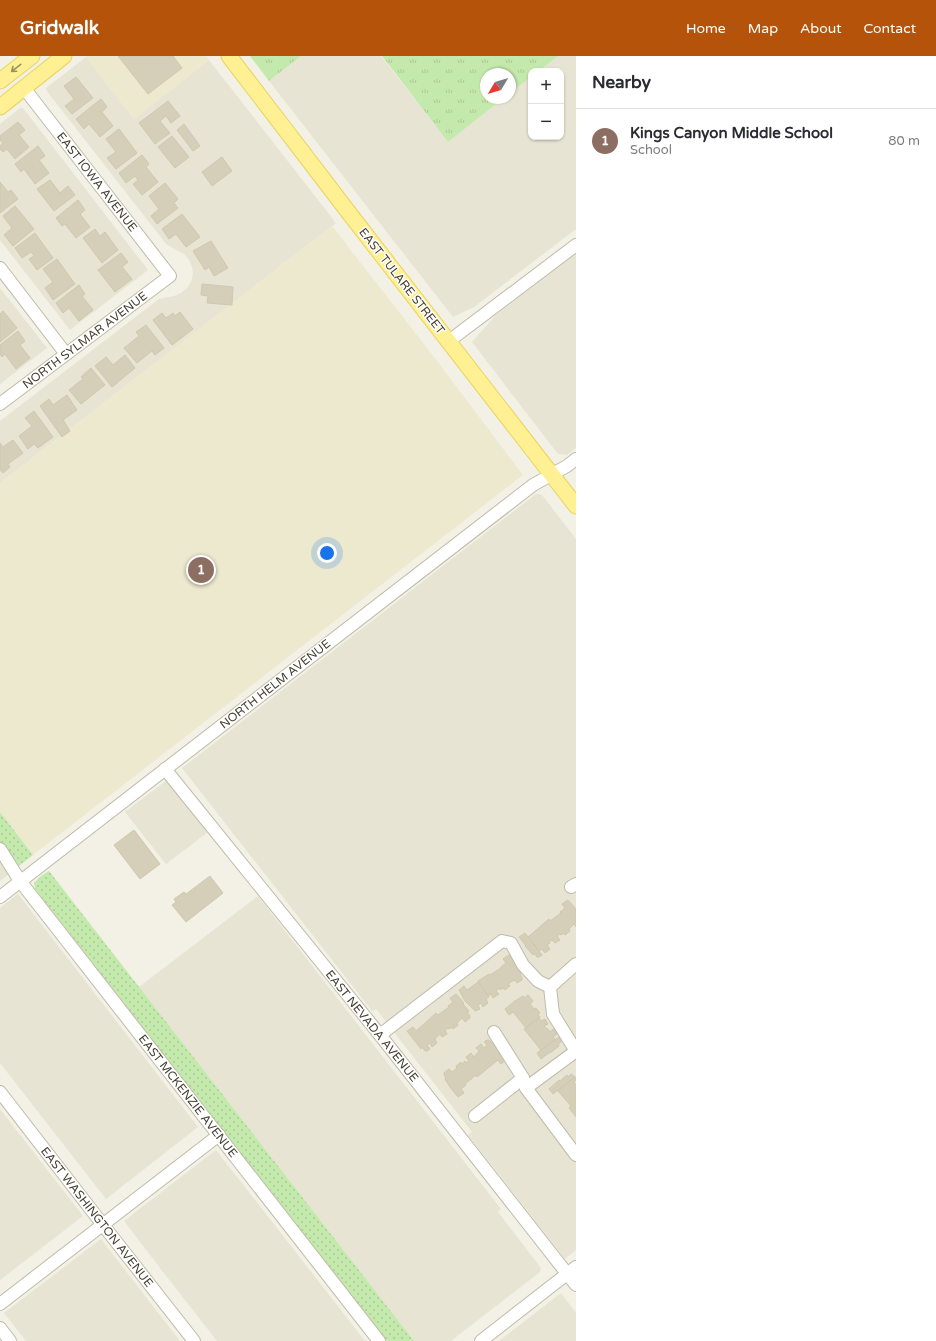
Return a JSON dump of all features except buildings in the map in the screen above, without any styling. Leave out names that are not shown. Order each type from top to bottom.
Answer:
[{"type":"main road","points":[[0,81],[32,56]]},
{"type":"main road","points":[[0,106],[64,56]]},
{"type":"main road","name":"EAST TULARE STREET","points":[[229,56],[576,506]]},
{"type":"street","name":"EAST IOWA AVENUE","points":[[24,88],[170,276]]},
{"type":"street","points":[[449,341],[576,245]]},
{"type":"street","points":[[0,268],[66,354]]},
{"type":"street","name":"NORTH SYLMAR AVENUE","points":[[0,404],[170,276]]},
{"type":"street","name":"NORTH HELM AVENUE","points":[[0,896],[475,529],[533,485],[552,475],[576,459]]},
{"type":"street","name":"EAST NEVADA AVENUE","points":[[166,769],[380,1035],[572,1270],[576,1285]]},
{"type":"street","name":"EAST MCKENZIE AVENUE","points":[[0,849],[20,881],[379,1341]]},
{"type":"street","points":[[380,1035],[502,941],[511,943],[523,965],[538,982],[550,987]]},
{"type":"street","points":[[550,987],[576,964]]},
{"type":"street","points":[[475,1116],[524,1083],[576,1051],[553,1014],[550,987]]},
{"type":"street","points":[[494,1032],[524,1083],[576,1155]]},
{"type":"street","name":"EAST WASHINGTON AVENUE","points":[[0,1092],[194,1341]]},
{"type":"street","points":[[0,1304],[218,1135]]},
{"type":"street","points":[[481,1341],[572,1270]]},
{"type":"street","points":[[0,1328],[10,1341]]},
{"type":"shaded area","points":[[206,56],[209,60],[134,119],[86,57]]},
{"type":"shaded area","points":[[301,56],[381,56],[448,142],[496,104],[516,104],[516,88],[528,79],[528,140],[564,140],[564,68],[543,68],[558,56],[576,56],[576,229],[474,307],[453,317],[269,81]]},
{"type":"shaded area","points":[[86,57],[134,119],[209,60],[336,223],[0,483],[0,421],[159,299],[181,293],[191,282],[193,274],[189,260],[184,254],[166,244],[46,90],[46,88]]},
{"type":"shaded area","points":[[20,108],[23,108],[148,270],[70,330],[0,240],[0,124]]},
{"type":"shaded area","points":[[332,226],[431,353],[523,475],[33,855],[0,812],[0,483]]},
{"type":"shaded area","points":[[576,253],[576,448],[567,455],[558,454],[472,342],[496,315]]},
{"type":"shaded area","points":[[0,288],[47,348],[0,384]]},
{"type":"shaded area","points":[[536,494],[542,495],[576,539],[576,1250],[565,1259],[468,1135],[472,1132],[376,1009],[372,1011],[182,768]]},
{"type":"shaded area","points":[[167,780],[208,832],[166,864],[125,812]]},
{"type":"shaded area","points":[[0,842],[19,866],[0,881]]},
{"type":"shaded area","points":[[18,894],[198,1127],[106,1199],[0,1063],[0,908]]},
{"type":"shaded area","points":[[258,896],[501,1209],[498,1212],[541,1268],[540,1272],[451,1341],[414,1341],[139,987]]},
{"type":"shaded area","points":[[0,1109],[83,1216],[0,1280]]},
{"type":"shaded area","points":[[216,1150],[365,1341],[217,1341],[160,1268],[124,1221]]},
{"type":"shaded area","points":[[101,1239],[180,1341],[26,1341],[4,1313]]},
{"type":"shaded area","points":[[561,1293],[576,1313],[576,1341],[499,1341]]},
{"type":"green space","points":[[250,56],[301,56],[269,81]]},
{"type":"green space","points":[[382,56],[558,56],[543,68],[528,68],[528,79],[516,88],[516,68],[480,68],[480,104],[496,104],[448,142]]},
{"type":"green space","points":[[0,812],[33,855],[19,866],[0,842]]},
{"type":"green space","points":[[49,871],[414,1341],[387,1341],[35,889],[34,883]]},
{"type":"place","name":"Kings Canyon Middle School","points":[[201,570]]}]
